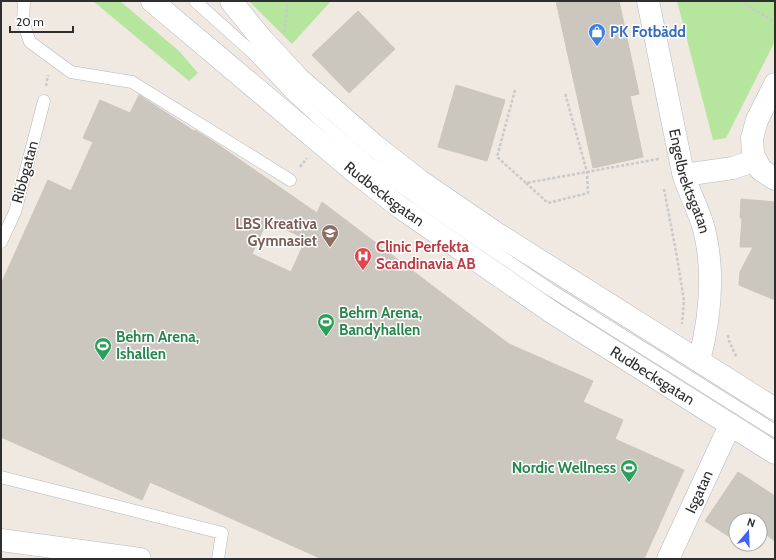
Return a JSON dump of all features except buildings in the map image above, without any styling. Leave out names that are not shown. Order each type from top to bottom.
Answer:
[{"type":"main road","name":"Rudbecksgatan","points":[[152,1],[355,172],[401,208],[553,313],[775,453]]},
{"type":"main road","name":"Rudbecksgatan","points":[[230,1],[260,37],[300,79],[368,140],[420,181],[496,233],[775,409]]},
{"type":"main road","name":"Engelbrektsgatan","points":[[648,1],[684,175],[698,208],[704,230],[709,261],[710,297],[706,334],[699,361]]},
{"type":"main road","points":[[775,84],[757,120],[752,138],[753,154],[761,170],[775,179]]},
{"type":"main road","points":[[684,175],[733,168],[756,160]]},
{"type":"main road","name":"Isgatan","points":[[668,559],[731,426]]},
{"type":"main road","points":[[1,540],[140,559]]},
{"type":"lane","points":[[24,1],[23,22],[30,42],[71,72],[132,82],[290,180]]},
{"type":"lane","points":[[195,1],[253,53],[290,92],[321,121],[368,162],[412,196],[549,289],[775,431]]},
{"type":"lane","name":"Ribbgatan","points":[[1,242],[15,212],[44,101]]},
{"type":"lane","points":[[1,477],[222,533],[218,559]]},
{"type":"path","points":[[740,1],[775,22]]},
{"type":"path","points":[[44,101],[51,57]]},
{"type":"path","points":[[515,90],[497,157],[548,202],[588,193],[587,172],[565,93]]},
{"type":"path","points":[[526,183],[658,159],[659,166]]},
{"type":"path","points":[[663,187],[684,301],[681,326]]},
{"type":"green space","points":[[93,1],[120,1],[179,51],[198,73],[189,81]]},
{"type":"green space","points":[[249,1],[331,1],[292,44]]},
{"type":"green space","points":[[677,1],[775,1],[775,41],[726,138],[713,140]]},
{"type":"place","name":"PK Fotbädd","points":[[597,47]]},
{"type":"place","name":"LBS Kreativa Gymnasiet","points":[[330,248]]},
{"type":"place","name":"Clinic Perfekta Scandinavia AB","points":[[363,271]]},
{"type":"place","name":"Behrn Arena, Bandyhallen","points":[[326,337]]},
{"type":"place","name":"Behrn Arena, Ishallen","points":[[103,361]]},
{"type":"place","name":"Nordic Wellness","points":[[629,483]]}]
